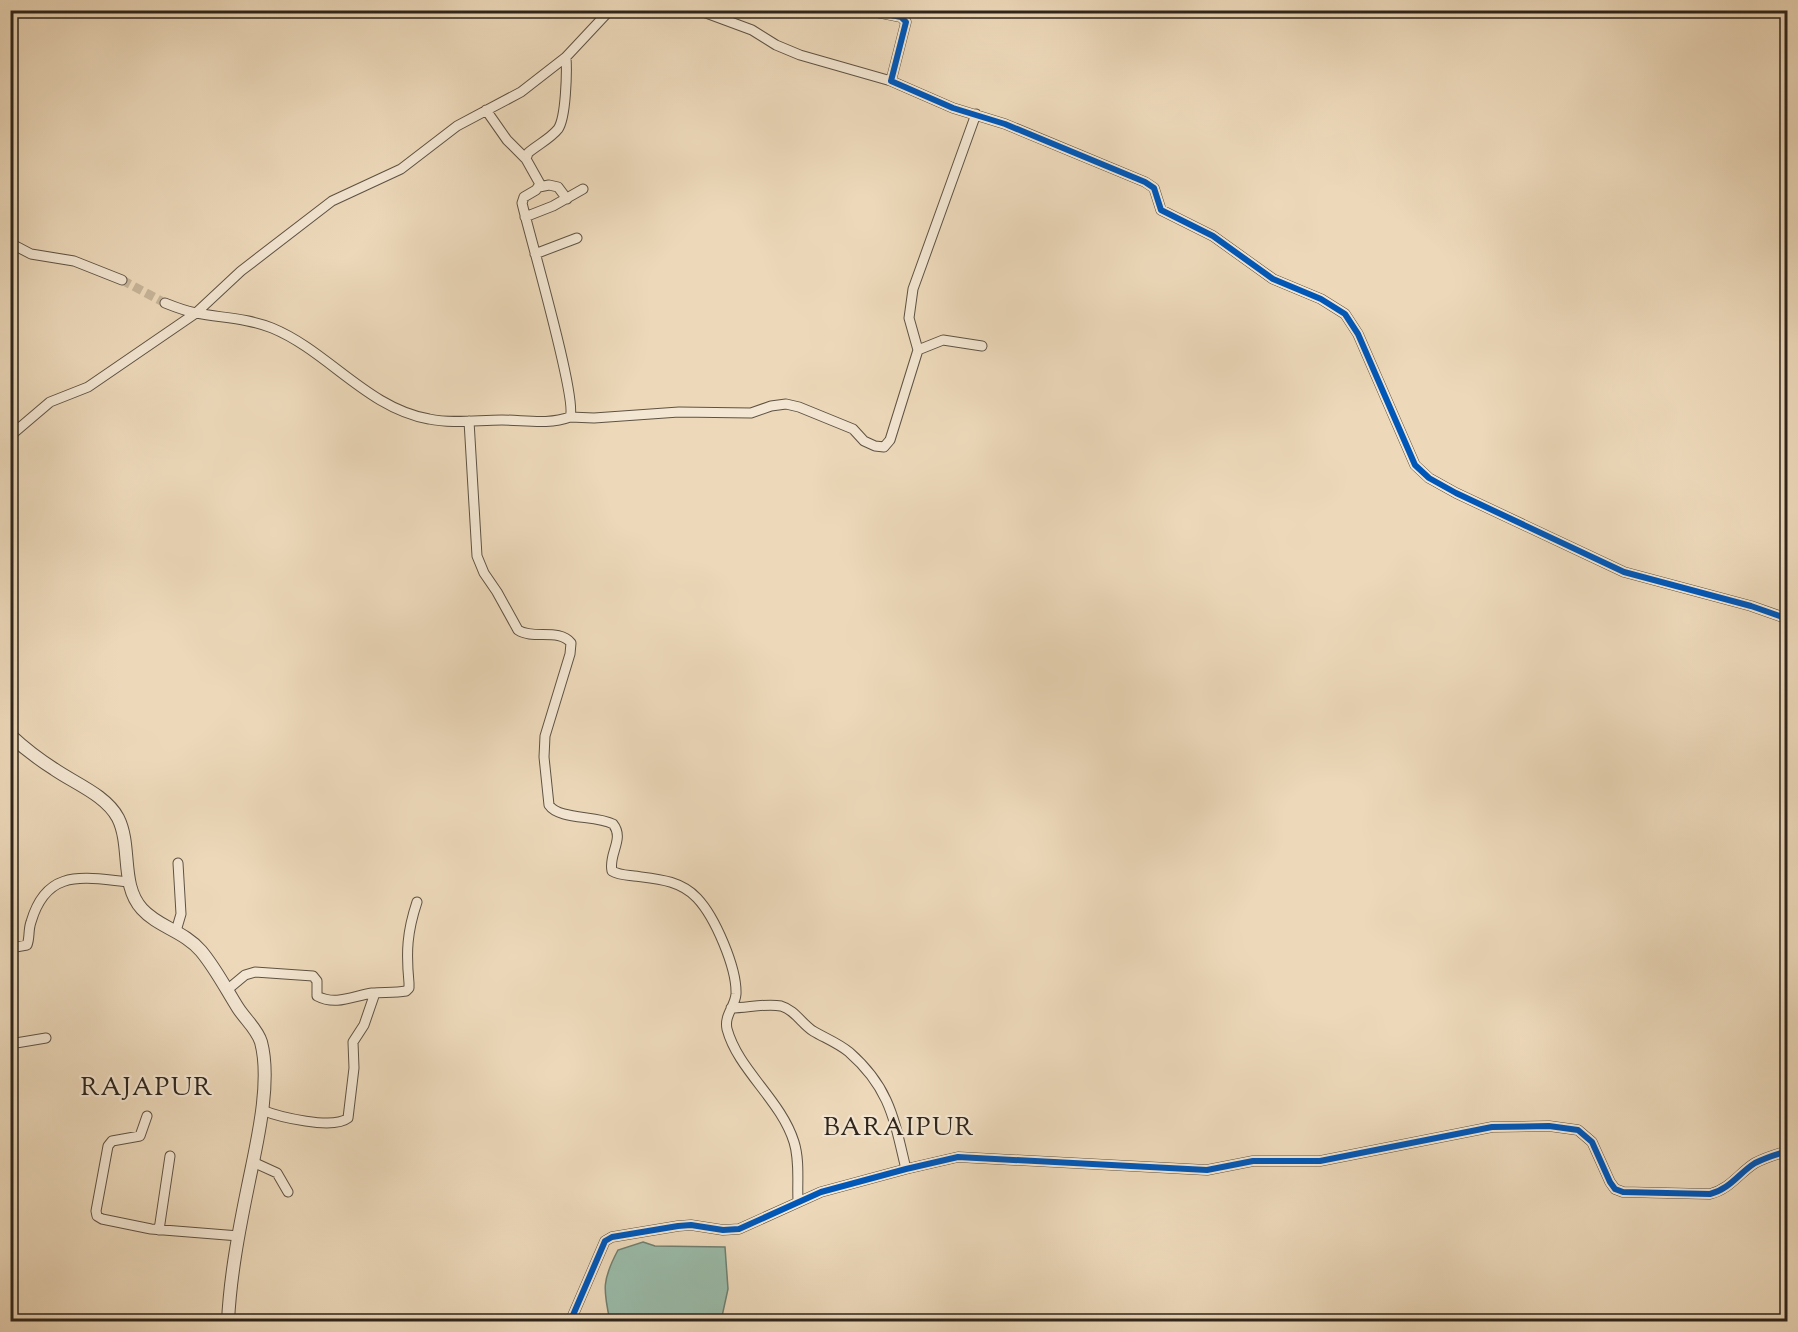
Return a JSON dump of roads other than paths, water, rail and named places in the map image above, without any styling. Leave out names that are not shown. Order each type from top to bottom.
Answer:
[{"type":"street","points":[[10,436],[50,402],[88,387],[196,313],[242,271],[332,201],[401,169],[443,136],[521,92],[566,57],[610,10]]},
{"type":"street","points":[[698,10],[752,30],[776,45],[800,55],[891,81],[953,108],[976,114],[1120,170],[1150,185],[1156,193],[1161,210],[1213,236],[1274,279],[1334,306],[1345,314],[1358,334],[1415,465],[1429,478],[1477,504],[1624,572],[1751,606],[1788,619]]},
{"type":"street","points":[[866,10],[901,17],[906,22],[891,81]]},
{"type":"street","points":[[526,159],[528,153],[552,135],[561,124],[566,85],[566,57]]},
{"type":"street","points":[[486,110],[507,140],[526,159],[539,180],[539,187]]},
{"type":"street","points":[[165,303],[196,313],[253,321],[275,329],[329,361],[365,390],[399,410],[429,420],[566,419],[679,412],[751,413],[786,404],[829,418],[853,429],[869,444],[886,446],[890,440],[918,350],[909,318],[913,289],[976,114]]},
{"type":"street","points":[[566,419],[572,409],[563,364],[522,200],[524,196],[539,187],[549,185],[558,187],[567,199]]},
{"type":"street","points":[[525,217],[567,199],[583,189]]},
{"type":"street","points":[[534,254],[577,238]]},
{"type":"street","points":[[10,243],[31,254],[74,261],[122,280]]},
{"type":"street","points":[[918,350],[943,340],[982,346]]},
{"type":"street","points":[[469,421],[476,541],[480,566],[518,630],[526,634],[565,637],[571,643],[570,654],[549,721],[544,748],[549,805],[556,812],[595,818],[613,824],[618,836],[611,866],[615,873],[670,881],[687,889],[697,898],[712,920],[730,962],[736,993],[726,1024],[736,1050],[771,1099],[795,1144],[798,1201]]},
{"type":"street","points":[[10,735],[51,768],[93,794],[112,809],[121,826],[130,882],[136,900],[143,910],[190,939],[200,950],[258,1035],[261,1043],[264,1072],[262,1110],[239,1236],[228,1322]]},
{"type":"street","points":[[176,931],[181,914],[178,863]]},
{"type":"street","points":[[10,948],[27,945],[32,920],[46,892],[56,884],[82,878],[130,882]]},
{"type":"street","points":[[227,990],[249,973],[265,972],[313,976],[317,981],[317,996],[324,999],[342,1001],[375,993],[402,992],[409,988],[407,943],[417,902]]},
{"type":"street","points":[[262,1110],[288,1119],[304,1121],[336,1122],[348,1118],[354,1068],[353,1042],[364,1025],[375,993]]},
{"type":"street","points":[[731,1008],[772,1005],[789,1009],[812,1030],[848,1051],[862,1065],[886,1098],[894,1117],[906,1169]]},
{"type":"street","points":[[10,1044],[46,1038]]},
{"type":"street","points":[[147,1116],[140,1136],[110,1143],[96,1214],[102,1220],[159,1230],[239,1236]]},
{"type":"street","points":[[570,1322],[605,1241],[612,1237],[691,1225],[732,1230],[821,1192],[906,1169],[966,1156],[1207,1170],[1253,1161],[1320,1161],[1482,1128],[1549,1126],[1578,1130],[1585,1135],[1592,1143],[1615,1189],[1632,1192],[1710,1194],[1729,1186],[1754,1164],[1788,1151]]},
{"type":"street","points":[[159,1230],[170,1156]]},
{"type":"street","points":[[253,1162],[277,1173],[288,1192]]},
{"type":"tunnel","points":[[122,280],[165,303]]},
{"type":"district","name":"RAJAPUR","points":[[147,1088]]},
{"type":"district","name":"BARAIPUR","points":[[899,1128]]}]
